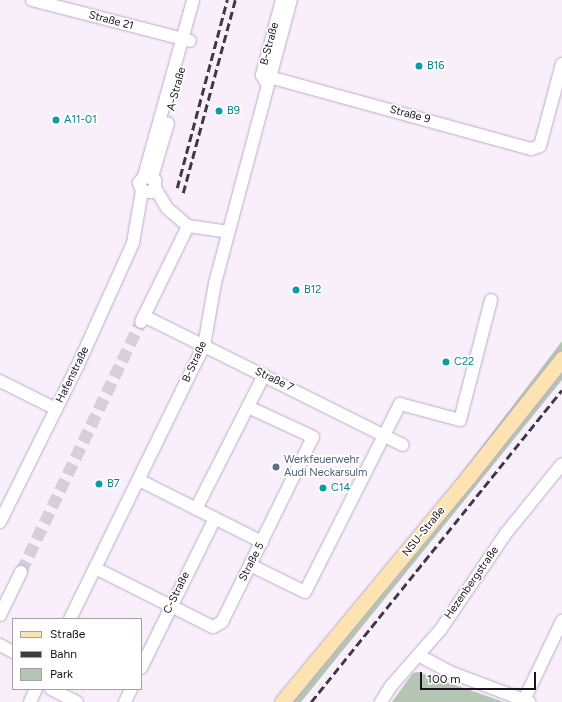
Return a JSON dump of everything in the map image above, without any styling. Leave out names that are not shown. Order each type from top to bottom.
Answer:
[{"type":"main road","name":"NSU-Straße","points":[[282,702],[462,485],[562,359]]},
{"type":"street","name":"Straße 21","points":[[32,0],[186,40]]},
{"type":"street","name":"A-Straße","points":[[138,221],[143,216],[149,185],[186,40],[193,0]]},
{"type":"street","name":"A-Straße","points":[[186,40],[201,0]]},
{"type":"street","name":"B-Straße","points":[[267,80],[282,0]]},
{"type":"street","name":"B-Straße","points":[[70,618],[204,346],[215,283],[267,80],[292,0]]},
{"type":"street","name":"Straße 9","points":[[267,80],[531,149],[540,146],[546,129],[562,64]]},
{"type":"street","points":[[149,185],[167,208],[188,226],[229,232]]},
{"type":"street","name":"Hafenstraße","points":[[0,522],[56,409],[125,262],[133,243],[138,221]]},
{"type":"street","name":"Straße 7","points":[[188,226],[143,319],[264,375],[403,445]]},
{"type":"street","points":[[250,564],[305,592],[400,404],[460,420],[491,300]]},
{"type":"street","points":[[196,509],[264,375]]},
{"type":"street","points":[[0,381],[56,409]]},
{"type":"street","name":"Straße 5","points":[[95,568],[170,607],[213,627],[222,622],[313,437],[248,406]]},
{"type":"street","name":"Hezenbergstraße","points":[[380,702],[391,686],[441,629],[507,532],[562,464]]},
{"type":"street","points":[[139,480],[262,542]]},
{"type":"street","name":"C-Straße","points":[[142,666],[215,518]]},
{"type":"street","points":[[0,615],[21,572]]},
{"type":"street","points":[[418,655],[450,672],[527,701],[562,621]]},
{"type":"street","points":[[0,645],[12,651]]},
{"type":"street","points":[[30,702],[36,690]]},
{"type":"street","points":[[53,690],[77,702]]},
{"type":"street","points":[[125,702],[131,690]]},
{"type":"green space","points":[[562,341],[562,380],[301,702],[281,702],[355,613]]},
{"type":"green space","points":[[418,672],[504,702],[392,702],[413,673]]},
{"type":"tunnel","points":[[21,572],[141,322]]},
{"type":"railway","points":[[177,188],[227,0]]},
{"type":"railway","points":[[183,193],[235,0]]},
{"type":"railway","points":[[311,702],[562,390]]},
{"type":"place","name":"B16","points":[[419,66]]},
{"type":"place","name":"B9","points":[[219,111]]},
{"type":"place","name":"A11-01","points":[[56,120]]},
{"type":"place","name":"B12","points":[[296,290]]},
{"type":"place","name":"C22","points":[[446,362]]},
{"type":"place","name":"Werkfeuerwehr Audi Neckarsulm","points":[[276,467]]},
{"type":"place","name":"B7","points":[[99,484]]},
{"type":"place","name":"C14","points":[[323,488]]}]
